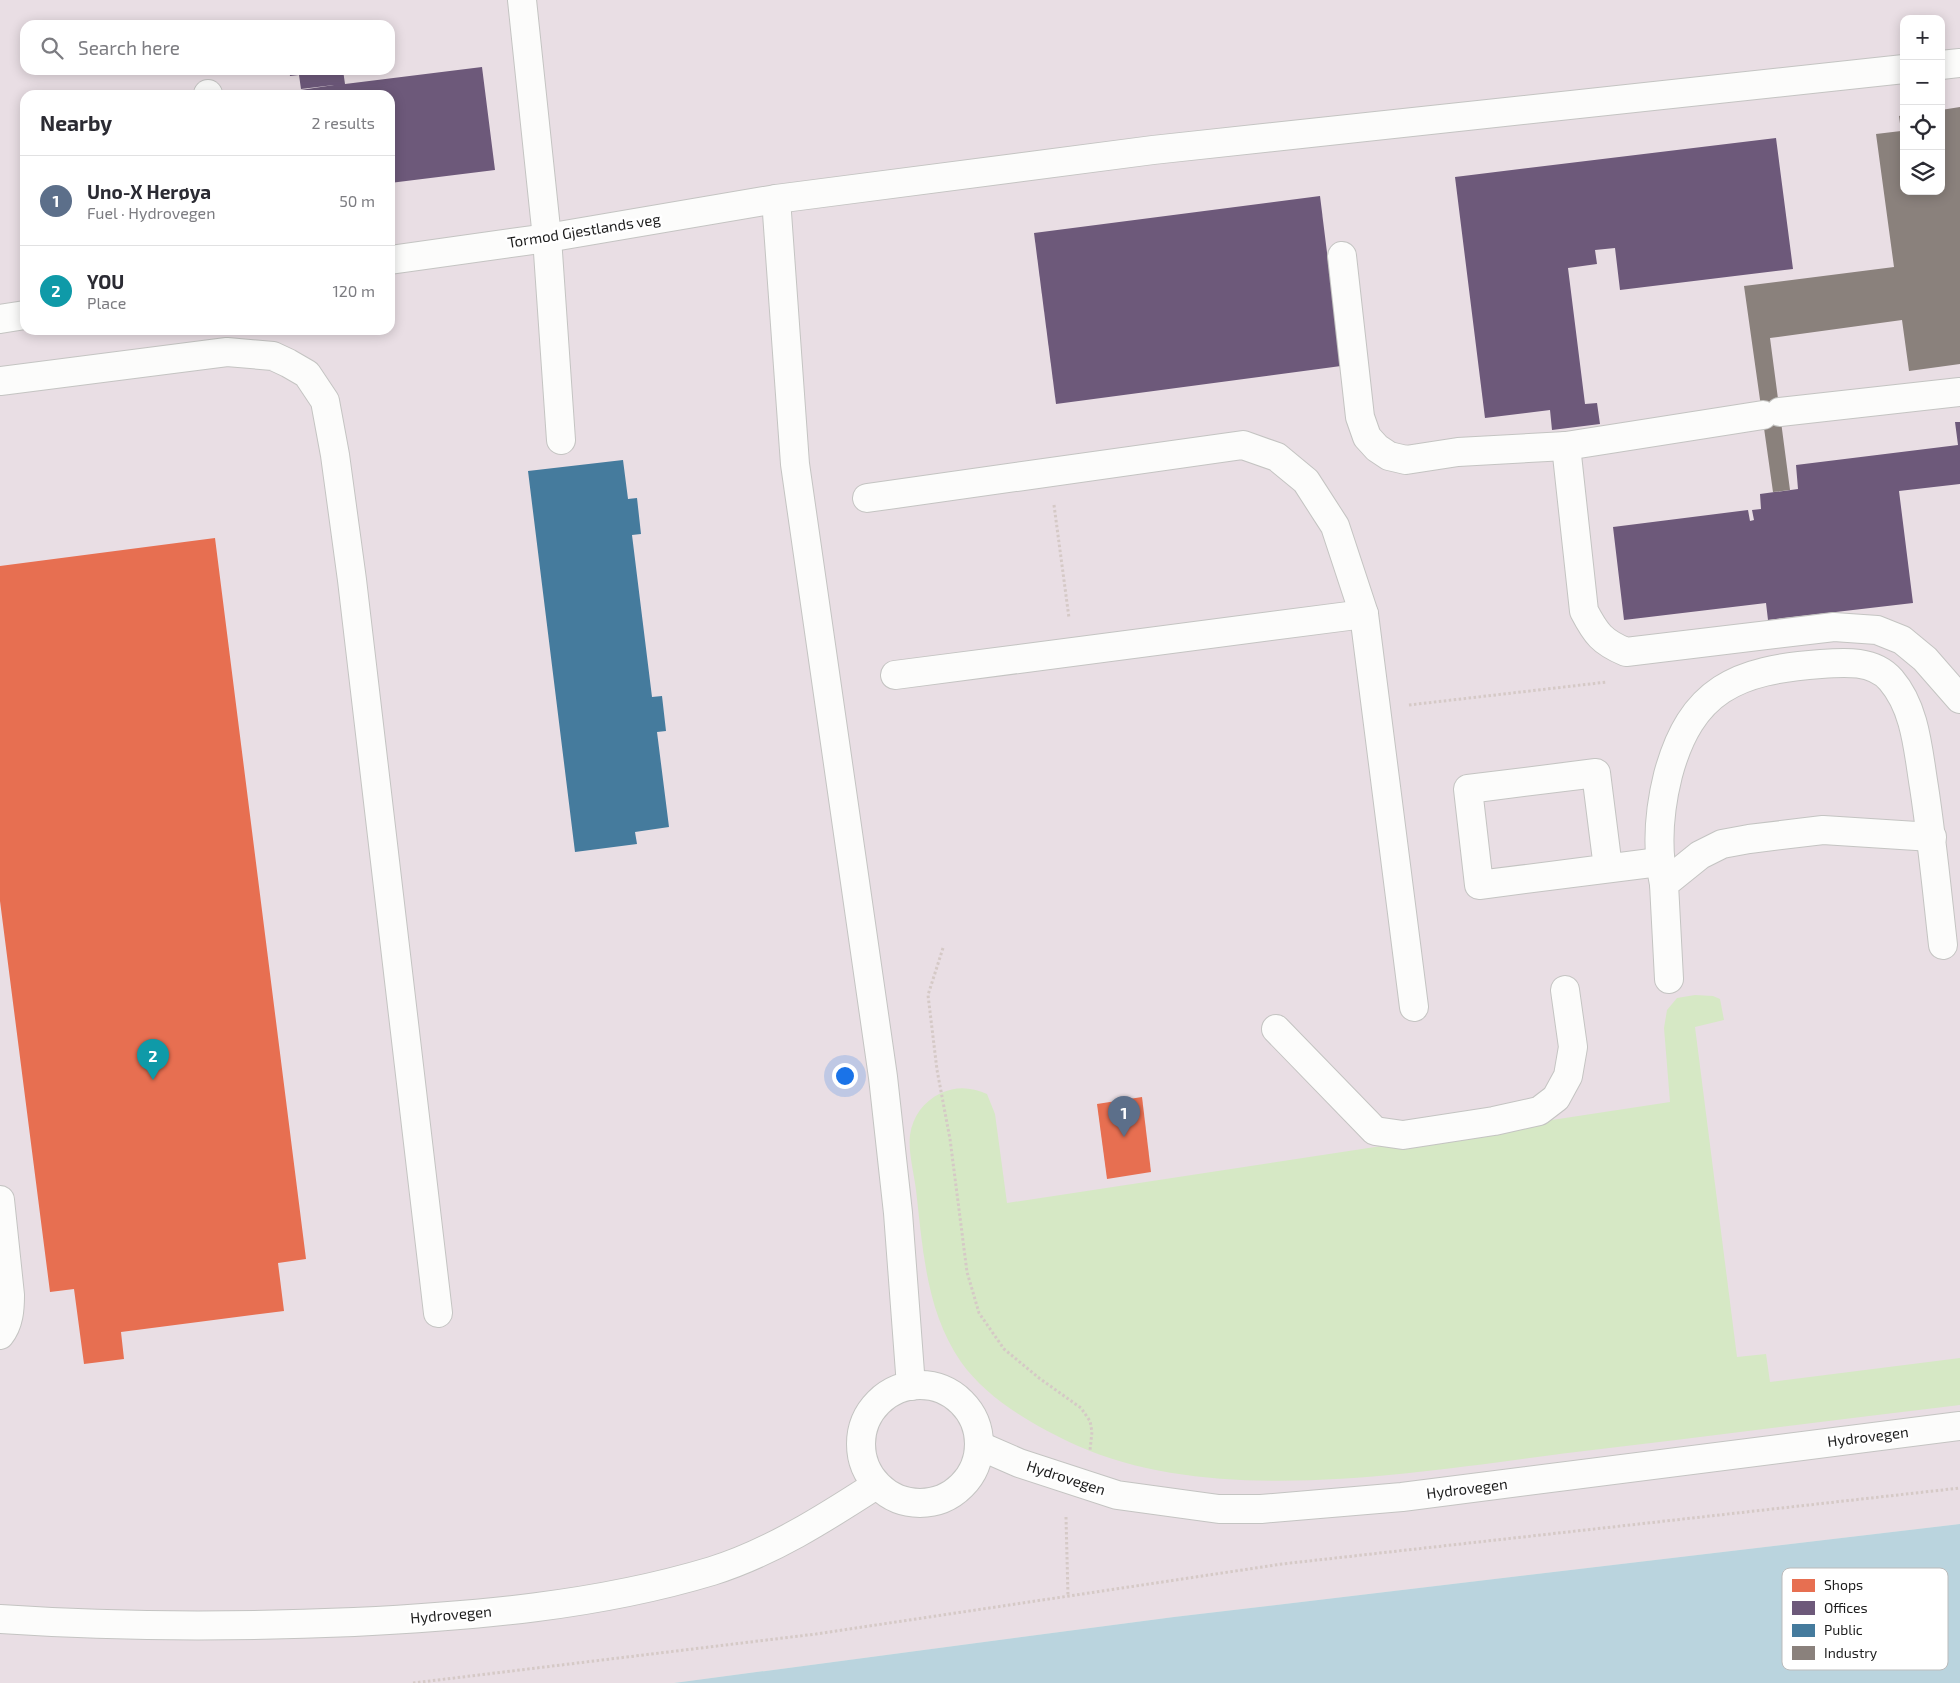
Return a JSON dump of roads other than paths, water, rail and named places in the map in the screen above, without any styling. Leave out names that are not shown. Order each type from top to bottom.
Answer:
[{"type":"street","points":[[522,0],[547,238],[561,440]]},
{"type":"street","points":[[1945,65],[1960,63]]},
{"type":"street","name":"Tormod Gjestlands veg","points":[[395,259],[547,238],[776,199],[1153,150],[1900,69]]},
{"type":"street","points":[[776,199],[795,464],[883,1077],[898,1214],[911,1386]]},
{"type":"street","points":[[1342,256],[1360,418],[1367,437],[1377,448],[1389,456],[1406,460],[1458,452],[1566,446],[1772,413],[1960,392]]},
{"type":"street","points":[[0,320],[20,316]]},
{"type":"street","points":[[0,381],[227,352],[273,356],[288,363],[307,374],[325,401],[335,455],[353,590],[438,1313]]},
{"type":"street","points":[[866,498],[1242,445],[1277,457],[1306,481],[1335,526],[1364,614],[1414,1007]]},
{"type":"street","points":[[1566,446],[1584,611],[1597,634],[1610,645],[1626,652],[1834,627],[1877,630],[1902,640],[1925,660],[1960,700]]},
{"type":"street","points":[[895,675],[1364,614]]},
{"type":"street","points":[[1669,978],[1660,818],[1664,789],[1678,744],[1686,725],[1700,708],[1718,692],[1758,672],[1792,666],[1838,662],[1860,663],[1880,670],[1891,679],[1900,692],[1914,726],[1932,838],[1943,944]]},
{"type":"street","points":[[1608,868],[1596,773],[1468,789],[1480,885],[1608,868],[1662,872],[1722,844],[1823,830],[1932,838]]},
{"type":"street","points":[[1276,1029],[1376,1131],[1403,1135],[1494,1121],[1539,1111],[1556,1098],[1568,1076],[1573,1047],[1564,990]]},
{"type":"street","points":[[0,1200],[10,1295],[10,1309],[0,1335]]},
{"type":"street","points":[[911,1386],[928,1386],[945,1390],[959,1400],[970,1412],[978,1429],[980,1446],[975,1468],[961,1488],[941,1500],[918,1504],[895,1499],[876,1485],[865,1467],[861,1446],[864,1425],[874,1407],[891,1393],[911,1386]]},
{"type":"street","name":"Hydrovegen","points":[[980,1446],[1019,1463],[1117,1495],[1219,1509],[1261,1509],[1402,1497],[1960,1426]]},
{"type":"street","name":"Hydrovegen","points":[[0,1620],[147,1626],[265,1626],[396,1620],[542,1608],[641,1589],[714,1570],[777,1544],[876,1485]]},
{"type":"water","points":[[1960,1524],[1960,1683],[674,1683],[1174,1617]]},
{"type":"place","name":"YOU","points":[[153,1080]]},
{"type":"place","name":"Uno-X Herøya","points":[[1124,1137]]}]
